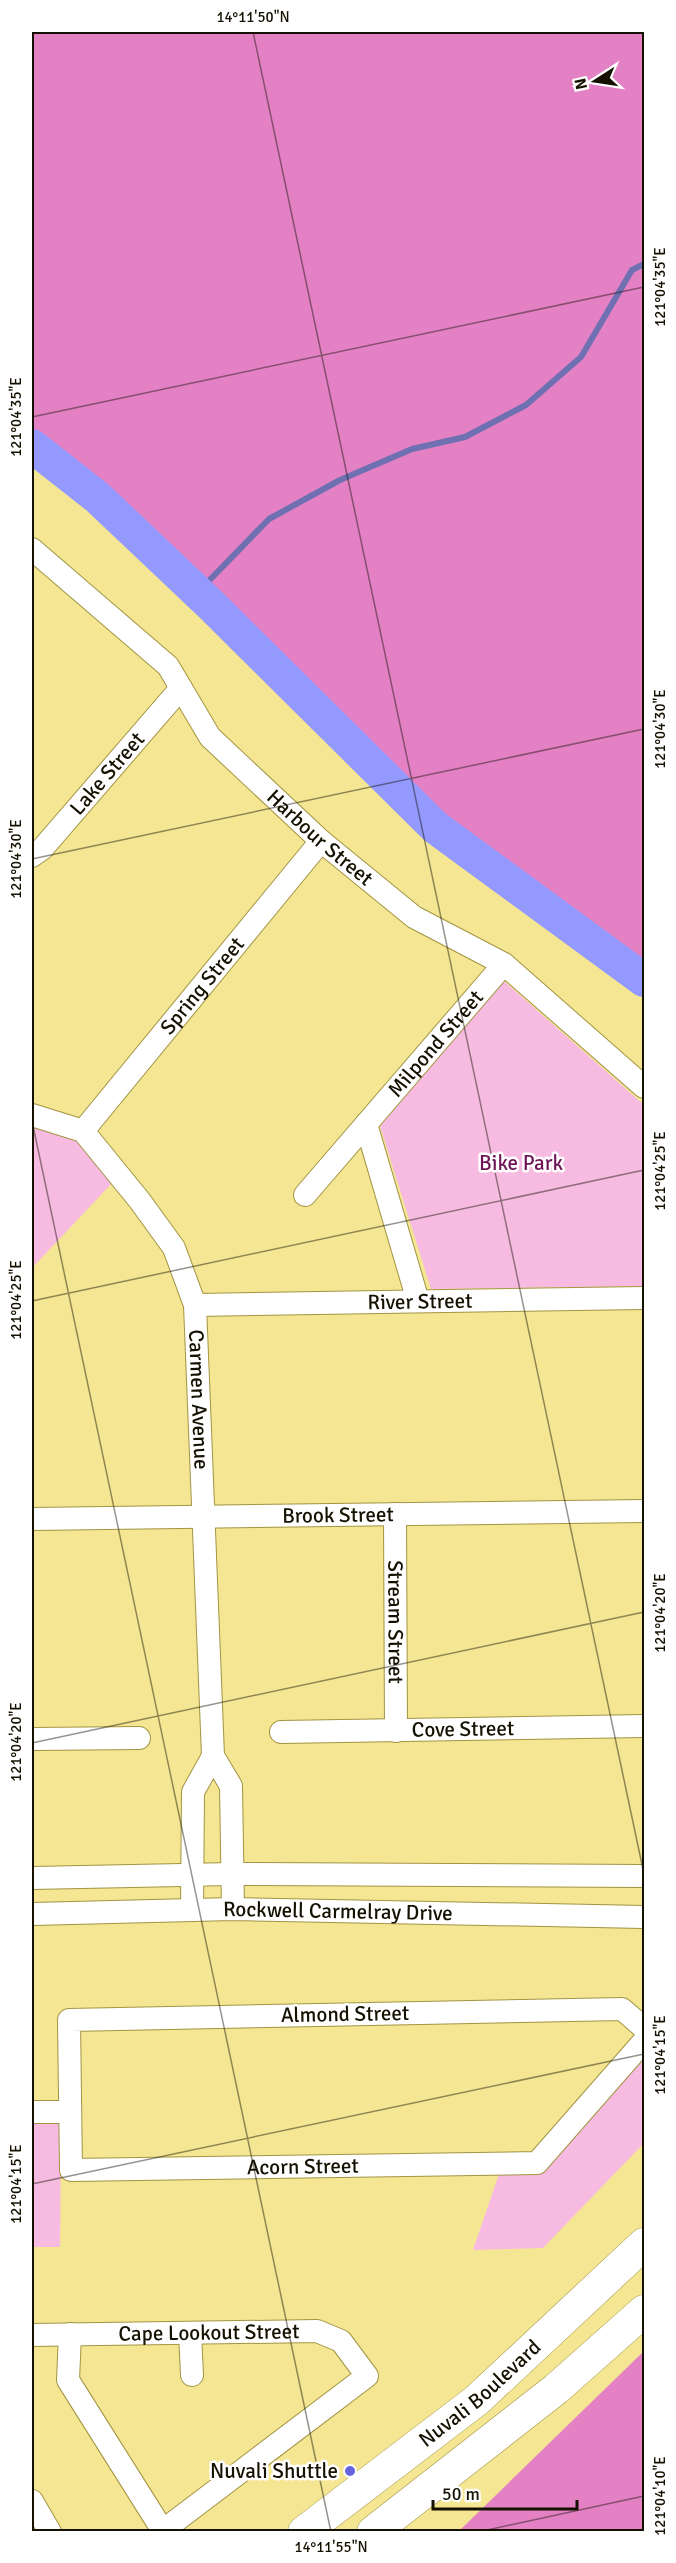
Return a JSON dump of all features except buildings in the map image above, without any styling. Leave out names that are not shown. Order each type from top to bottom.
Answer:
[{"type":"street","name":"Harbour Street","points":[[32,549],[168,666],[210,737],[321,842],[414,917],[504,964],[645,1088]]},
{"type":"street","name":"Lake Street","points":[[32,856],[42,849],[181,688]]},
{"type":"street","name":"Spring Street","points":[[83,1131],[321,842]]},
{"type":"street","name":"Milpond Street","points":[[305,1195],[504,964]]},
{"type":"street","points":[[32,1115],[83,1131]]},
{"type":"street","points":[[366,1124],[418,1301]]},
{"type":"street","name":"Carmen Avenue","points":[[83,1131],[140,1201],[174,1248],[195,1305],[213,1756],[231,1786],[233,1910]]},
{"type":"street","name":"River Street","points":[[195,1305],[645,1298]]},
{"type":"street","name":"Brook Street","points":[[32,1519],[645,1511]]},
{"type":"street","name":"Stream Street","points":[[395,1514],[396,1731]]},
{"type":"street","name":"Cove Street","points":[[281,1732],[645,1726]]},
{"type":"street","points":[[32,1739],[139,1738]]},
{"type":"street","points":[[192,1910],[193,1792],[213,1756]]},
{"type":"street","name":"Rockwell Carmelray Drive","points":[[32,1878],[232,1874],[645,1876]]},
{"type":"street","name":"Rockwell Carmelray Drive","points":[[32,1914],[233,1910],[645,1917]]},
{"type":"street","name":"Almond Street","points":[[70,2112],[69,2020],[622,2009],[645,2028]]},
{"type":"street","name":"Acorn Street","points":[[70,2112],[70,2170],[537,2163],[645,2041]]},
{"type":"street","points":[[32,2112],[70,2112]]},
{"type":"street","name":"Nuvali Boulevard","points":[[304,2532],[477,2400],[645,2244]]},
{"type":"street","name":"Nuvali Boulevard","points":[[373,2532],[556,2389],[645,2311]]},
{"type":"street","name":"Cape Lookout Street","points":[[32,2335],[317,2331],[341,2341],[367,2376],[162,2531]]},
{"type":"street","points":[[190,2332],[192,2375]]},
{"type":"street","points":[[70,2334],[68,2380],[162,2531]]},
{"type":"street","points":[[32,2501],[50,2532]]},
{"type":"green space","name":"Bike Park","points":[[504,981],[644,1105],[644,1286],[431,1289],[380,1126]]},
{"type":"green space","points":[[32,1124],[75,1138],[113,1182],[32,1268]]},
{"type":"green space","points":[[644,2053],[644,2143],[543,2248],[473,2250],[499,2174],[539,2172]]},
{"type":"green space","points":[[61,2123],[60,2247],[32,2247],[32,2124]]},
{"type":"shaded area","points":[[32,32],[644,32],[644,980],[435,827],[198,592],[97,497],[32,446]]},
{"type":"shaded area","points":[[644,2351],[644,2531],[459,2531]]},
{"type":"waterway","points":[[198,592],[269,519],[340,480],[412,449],[465,437],[526,405],[581,357],[632,270],[644,264]]},
{"type":"waterway","points":[[32,446],[97,497],[210,604],[435,827],[644,980]]},
{"type":"place","name":"Nuvali Shuttle","points":[[350,2471]]}]
